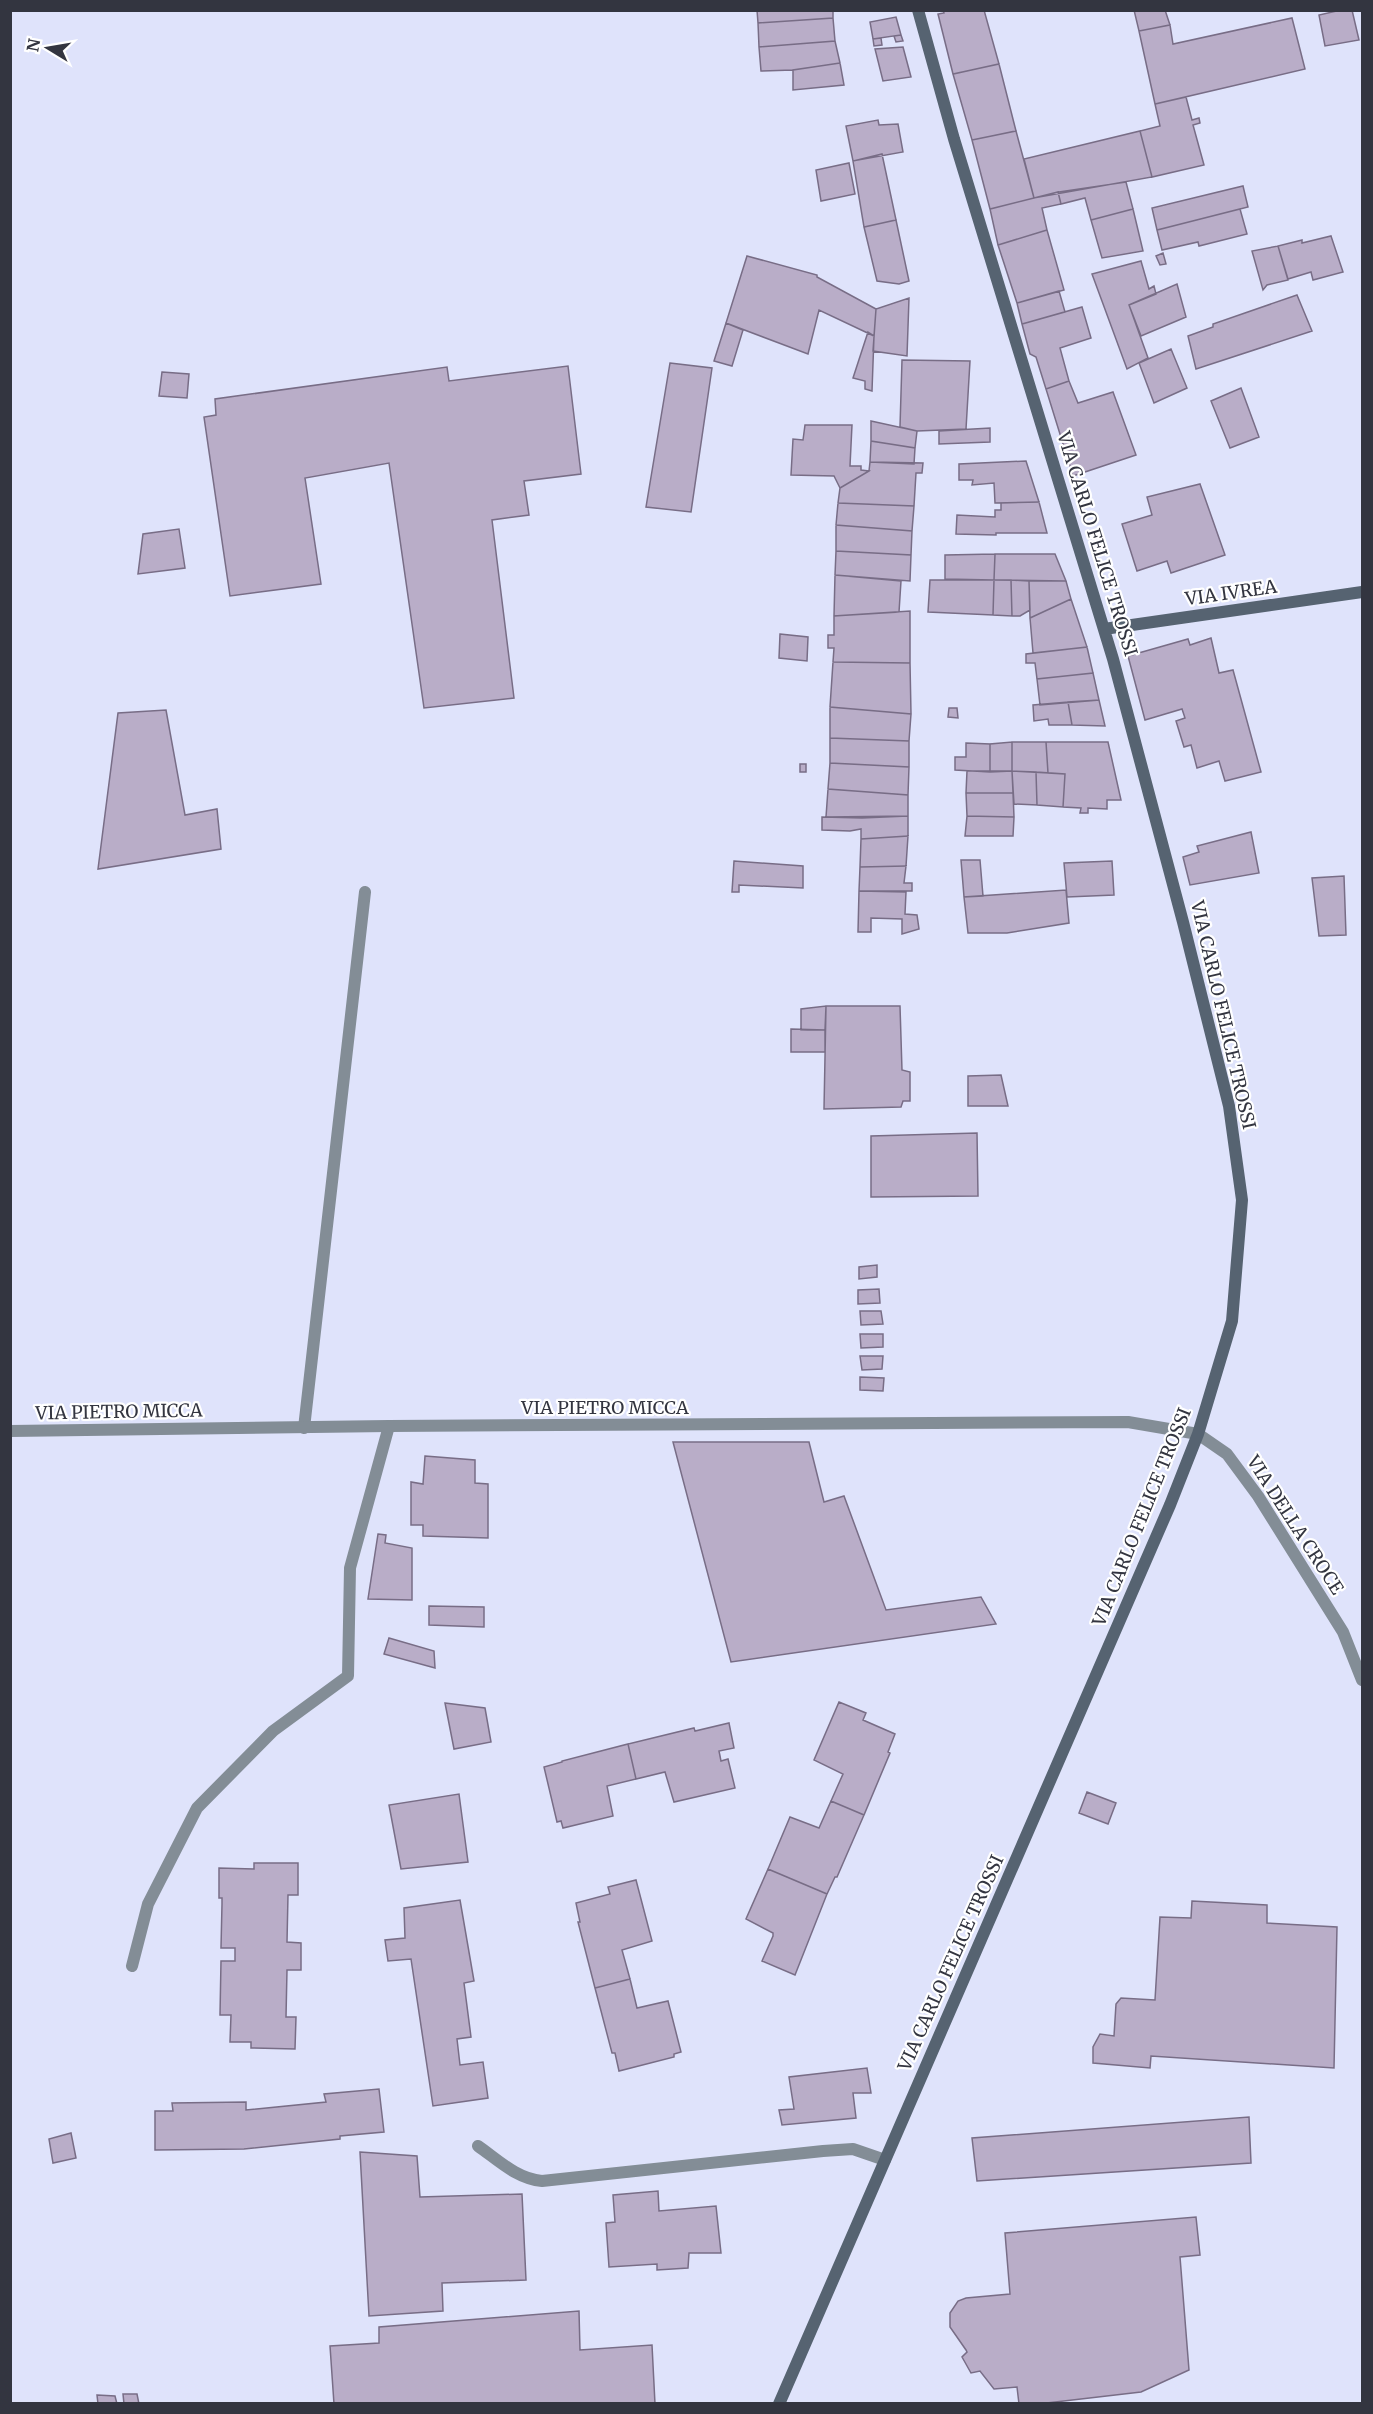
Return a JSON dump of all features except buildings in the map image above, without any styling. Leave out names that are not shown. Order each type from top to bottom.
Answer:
[{"type":"street","name":"VIA CARLO FELICE TROSSI","points":[[779,2403],[1166,1516],[1198,1434],[1232,1321],[1242,1200],[1229,1106],[1183,921],[1104,629],[954,139],[918,10]]},
{"type":"street","name":"VIA IVREA","points":[[1104,629],[1362,592]]},
{"type":"street","points":[[304,1428],[365,892]]},
{"type":"street","name":"VIA PIETRO MICCA","points":[[10,1431],[389,1426],[796,1426],[1128,1422],[1198,1434]]},
{"type":"street","points":[[132,1966],[148,1904],[197,1808],[273,1731],[348,1676],[350,1568],[389,1426]]},
{"type":"street","name":"VIA DELLA CROCE","points":[[1198,1434],[1227,1454],[1258,1496],[1343,1632],[1362,1680]]},
{"type":"street","points":[[478,2146],[507,2168],[529,2180],[543,2181],[853,2149],[885,2160]]}]
